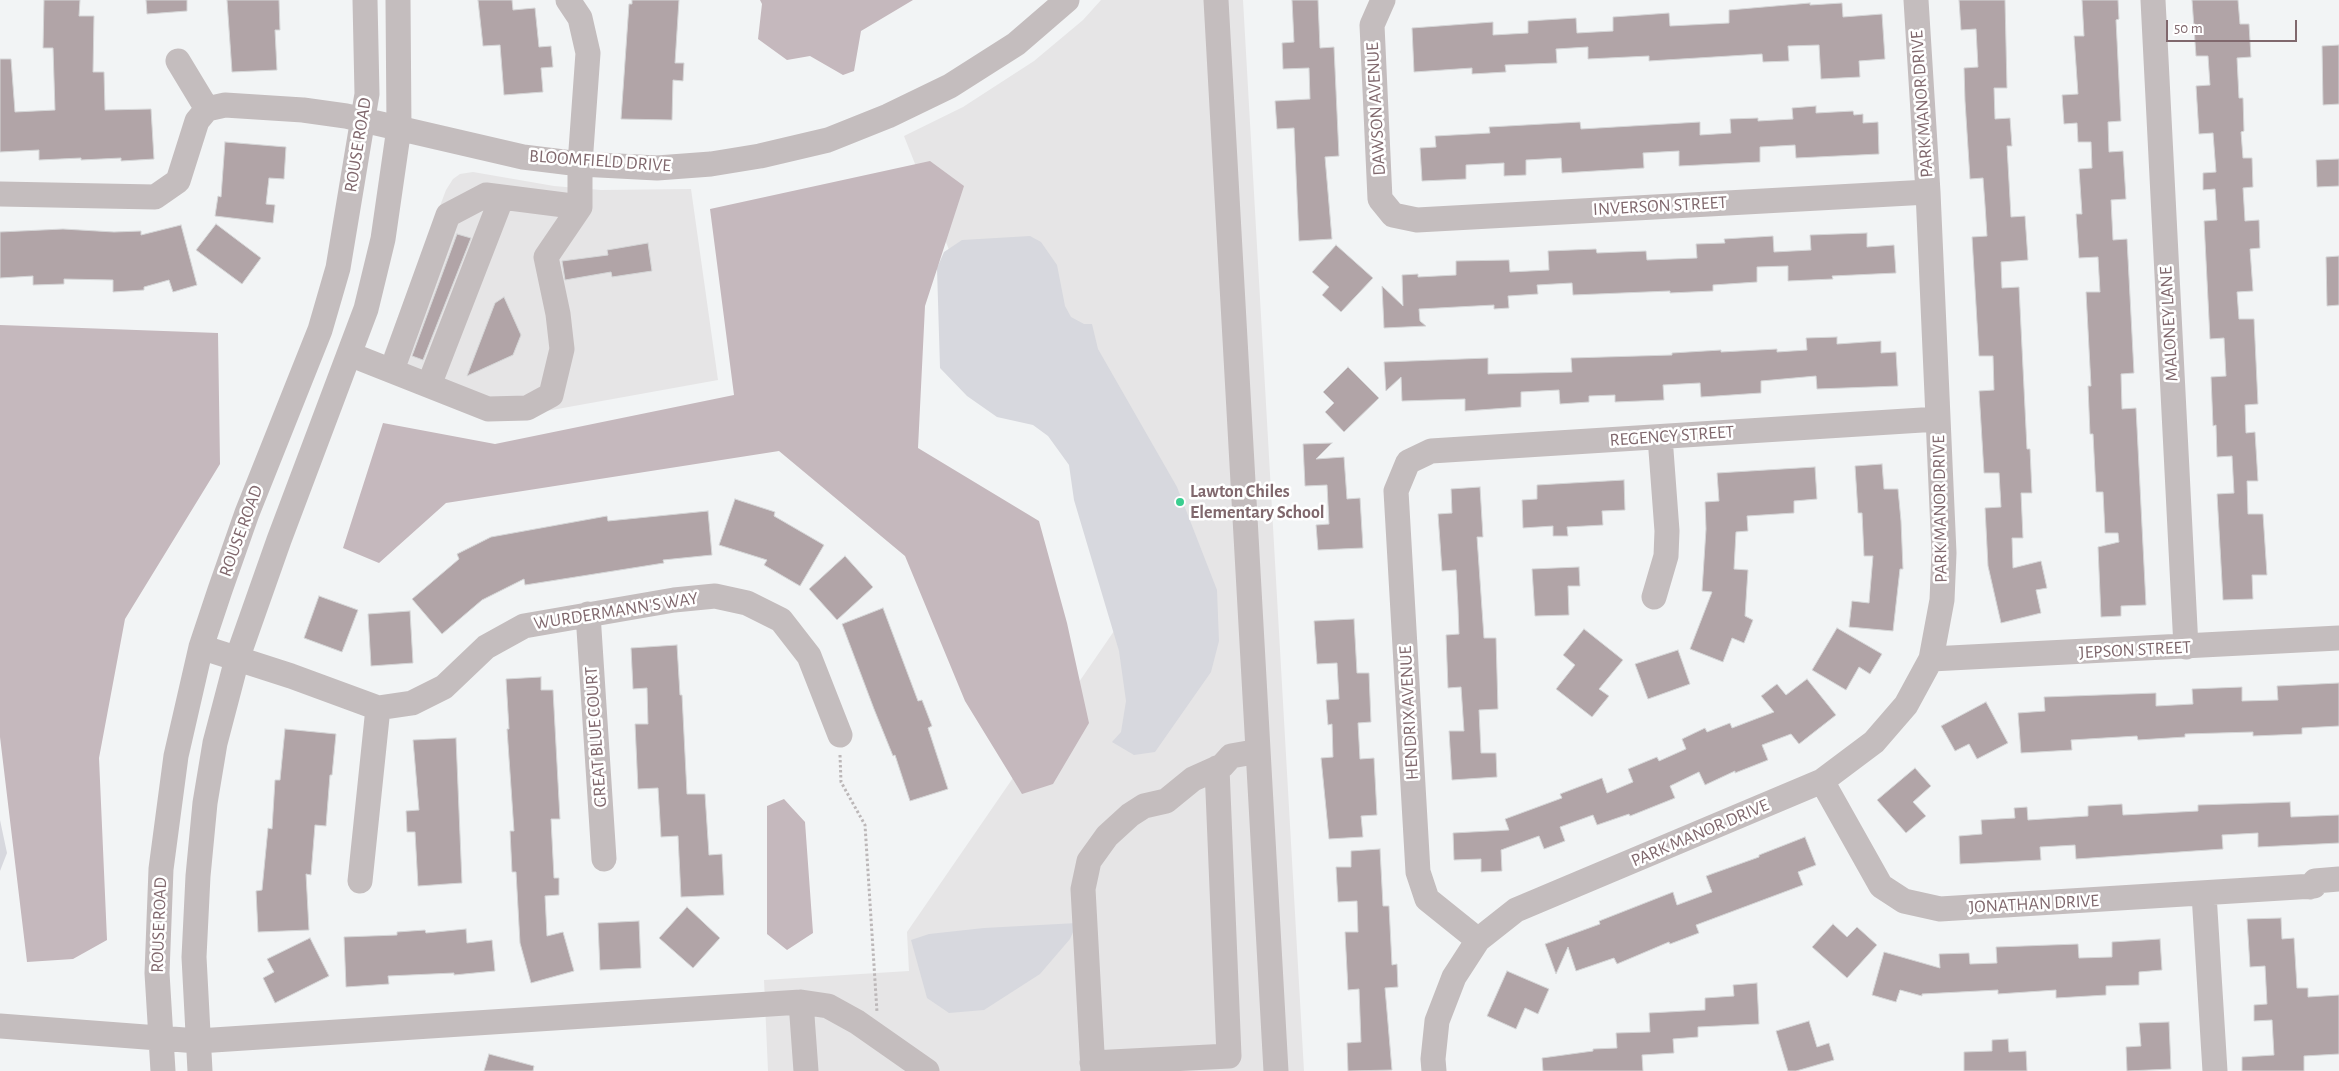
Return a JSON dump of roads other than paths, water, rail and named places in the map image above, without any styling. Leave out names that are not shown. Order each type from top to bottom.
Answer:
[{"type":"street","name":"ROUSE ROAD","points":[[163,1071],[157,973],[161,869],[176,756],[201,647],[247,513],[320,330],[338,268],[367,94],[365,0]]},
{"type":"street","name":"ROUSE ROAD","points":[[200,1071],[194,957],[198,876],[205,803],[215,744],[237,659],[279,540],[366,309],[383,239],[399,128],[398,0]]},
{"type":"street","points":[[350,354],[488,409],[527,408],[551,395],[562,349],[558,314],[546,257],[580,207],[580,164],[588,53],[580,18],[568,0]]},
{"type":"street","name":"BLOOMFIELD DRIVE","points":[[207,109],[225,105],[304,110],[364,120],[522,157],[580,164],[657,168],[711,164],[760,156],[828,140],[888,116],[950,86],[1016,44],[1067,0]]},
{"type":"street","points":[[1216,0],[1276,1071]]},
{"type":"street","name":"DAWSON AVENUE","points":[[1383,0],[1372,25],[1372,44],[1380,200],[1393,215]]},
{"type":"street","name":"PARK MANOR DRIVE","points":[[1434,1071],[1432,1059],[1437,1022],[1454,977],[1478,940],[1516,910],[1822,781],[1874,742],[1906,705],[1931,659],[1942,600],[1944,553],[1928,192],[1916,0]]},
{"type":"street","name":"MALONEY LANE","points":[[2153,0],[2186,648]]},
{"type":"street","points":[[0,194],[155,197],[178,180],[196,121],[207,109],[178,61]]},
{"type":"street","name":"INVERSON STREET","points":[[1393,215],[1417,220],[1928,192]]},
{"type":"street","points":[[392,370],[448,215],[486,195],[580,207]]},
{"type":"street","points":[[429,385],[502,197]]},
{"type":"street","name":"REGENCY STREET","points":[[1408,462],[1430,451],[1938,419]]},
{"type":"street","points":[[1654,597],[1666,556],[1667,531],[1660,437]]},
{"type":"street","name":"HENDRIX AVENUE","points":[[1408,462],[1396,491],[1418,872],[1427,899],[1478,940]]},
{"type":"street","name":"WURDERMANN'S WAY","points":[[201,647],[378,708],[412,703],[444,687],[486,647],[524,626],[674,600],[715,596],[747,603],[781,620],[810,656],[840,735]]},
{"type":"street","name":"GREAT BLUE COURT","points":[[588,614],[604,860]]},
{"type":"street","name":"JEPSON STREET","points":[[1931,659],[2186,648],[2339,638]]},
{"type":"street","points":[[360,881],[378,708]]},
{"type":"street","points":[[1217,768],[1229,1056],[1093,1067],[1083,890],[1088,861],[1106,836],[1130,815],[1144,806],[1166,801],[1193,779],[1217,768],[1231,756],[1248,753],[1258,756]]},
{"type":"street","name":"JONATHAN DRIVE","points":[[1822,781],[1881,886],[1904,902],[1940,909],[2312,886],[2314,881],[2339,879]]},
{"type":"street","points":[[2204,894],[2215,1071]]},
{"type":"street","points":[[0,1026],[198,1041],[801,1002],[828,1006],[857,1022],[927,1071]]},
{"type":"street","points":[[801,1002],[806,1071]]},
{"type":"place","name":"Lawton Chiles Elementary School","points":[[1180,502]]}]
